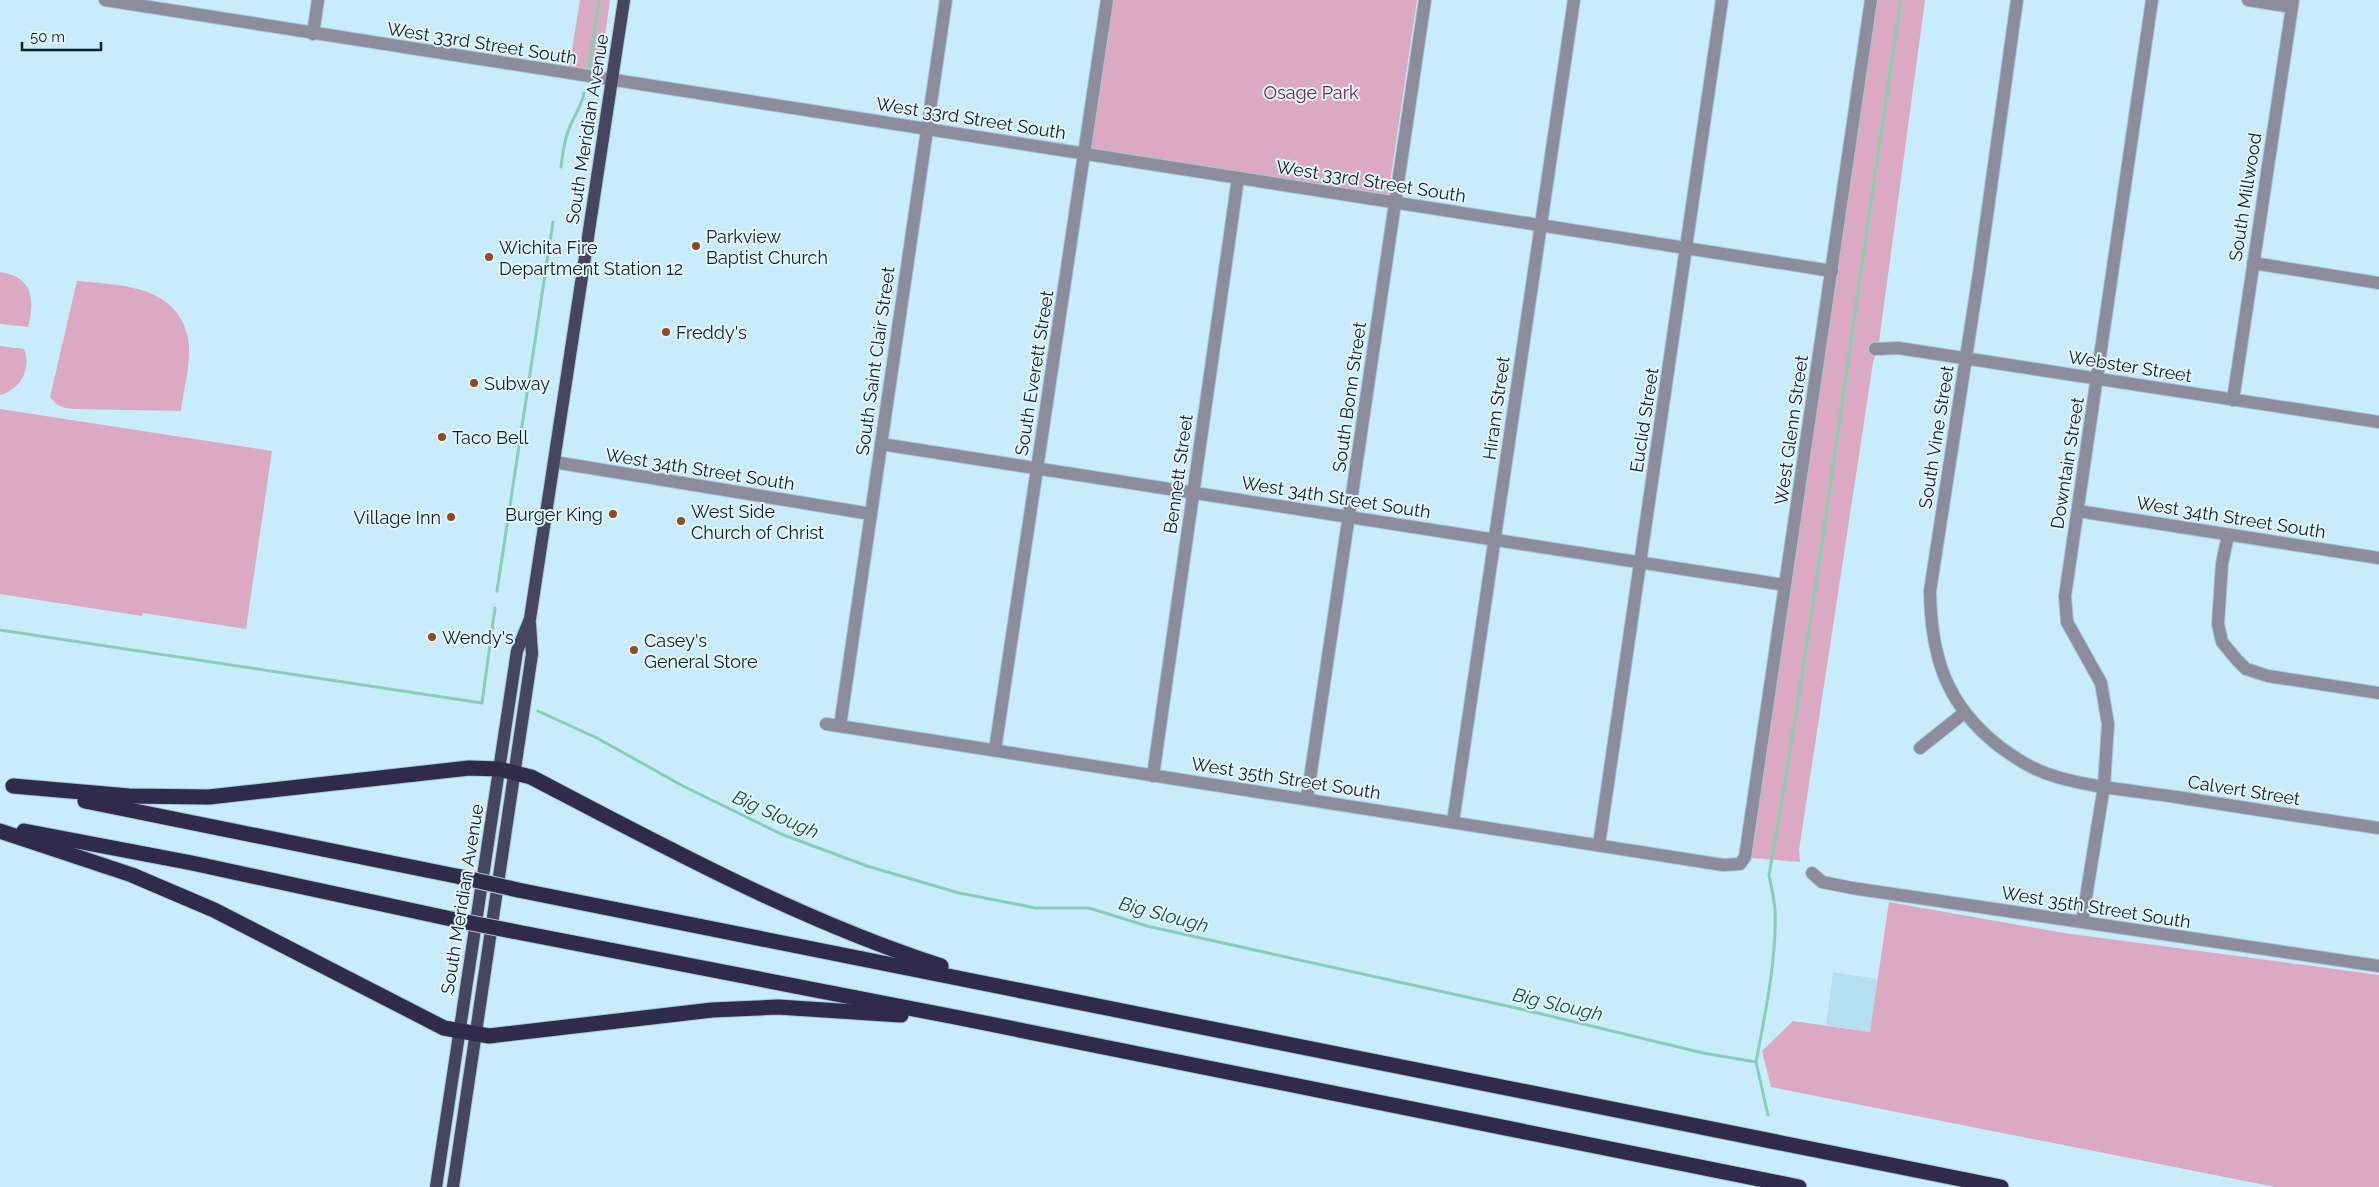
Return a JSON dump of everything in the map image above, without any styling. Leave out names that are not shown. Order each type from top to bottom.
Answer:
[{"type":"highway","points":[[6,785],[129,796],[209,797],[470,768],[499,769],[515,772],[531,777],[692,862],[810,917],[880,946],[1007,987]]},
{"type":"highway","points":[[6,785],[518,890],[2001,1187]]},
{"type":"highway","points":[[0,826],[192,863],[456,920],[960,1018],[1799,1187]]},
{"type":"highway","points":[[0,831],[132,875],[214,910],[444,1028],[489,1036],[712,1010],[778,1007],[960,1018]]},
{"type":"main road","name":"South Meridian Avenue","points":[[452,1187],[532,654],[530,618],[624,0]]},
{"type":"main road","name":"South Meridian Avenue","points":[[436,1187],[517,651],[530,618]]},
{"type":"street","name":"West 33rd Street South","points":[[104,0],[177,6],[313,34],[1832,271]]},
{"type":"street","points":[[313,34],[318,0]]},
{"type":"street","name":"South Saint Clair Street","points":[[840,726],[946,0]]},
{"type":"street","name":"South Everett Street","points":[[995,750],[1107,0]]},
{"type":"street","name":"South Bonn Street","points":[[1306,799],[1426,0]]},
{"type":"street","name":"Hiram Street","points":[[1453,822],[1574,0]]},
{"type":"street","name":"Euclid Street","points":[[1599,845],[1722,0]]},
{"type":"street","name":"West Glenn Street","points":[[1740,864],[1745,857],[1871,0]]},
{"type":"street","name":"South Vine Street","points":[[2017,0],[1930,591],[1931,627],[1938,661],[1948,687],[1964,713],[1989,738],[2027,766],[2057,777],[2104,786]]},
{"type":"street","name":"Downtain Street","points":[[2082,922],[2104,786],[2108,738],[2103,692],[2098,675],[2067,622],[2067,576],[2098,379],[2152,0]]},
{"type":"street","points":[[2248,0],[2292,3]]},
{"type":"street","name":"South Millwood","points":[[2233,400],[2292,3]]},
{"type":"street","name":"Bennett Street","points":[[1153,776],[1238,178]]},
{"type":"street","points":[[2253,263],[2379,283]]},
{"type":"street","name":"Webster Street","points":[[1875,350],[1898,348],[2379,422]]},
{"type":"street","name":"West 34th Street South","points":[[881,444],[1786,585]]},
{"type":"street","name":"West 34th Street South","points":[[554,462],[871,514]]},
{"type":"street","name":"West 34th Street South","points":[[2078,511],[2379,558]]},
{"type":"street","points":[[2228,535],[2222,564],[2218,624],[2222,642],[2237,660],[2246,669],[2268,676],[2379,693]]},
{"type":"street","points":[[1920,748],[1964,713]]},
{"type":"street","name":"West 35th Street South","points":[[826,724],[1731,866],[1740,864]]},
{"type":"street","name":"Calvert Street","points":[[2104,786],[2379,828]]},
{"type":"street","name":"West 35th Street South","points":[[1812,873],[1822,882],[1831,884],[2379,966]]},
{"type":"shaded area","points":[[1833,972],[1878,979],[1870,1032],[1826,1025]]},
{"type":"green space","points":[[580,0],[610,0],[601,64],[591,71],[569,68]]},
{"type":"green space","name":"Osage Park","points":[[1111,0],[1417,0],[1388,196],[1089,150]]},
{"type":"green space","points":[[1877,0],[1925,0],[1879,342],[1873,363],[1799,850],[1800,862],[1751,858]]},
{"type":"green space","points":[[0,272],[19,279],[29,291],[31,307],[28,327],[0,324]]},
{"type":"green space","points":[[77,281],[111,284],[144,291],[172,307],[182,320],[189,347],[181,411],[70,409],[58,404],[50,397]]},
{"type":"green space","points":[[0,346],[24,349],[26,364],[25,371],[18,384],[13,389],[0,395]]},
{"type":"green space","points":[[0,409],[272,451],[246,629],[143,613],[142,616],[0,594]]},
{"type":"green space","points":[[1889,902],[2064,933],[2379,975],[2379,1187],[2275,1187],[1771,1087],[1762,1051],[1793,1021],[1870,1032]]},
{"type":"waterway","points":[[589,69],[599,0]]},
{"type":"waterway","points":[[1756,1062],[1770,986],[1774,947],[1775,909],[1769,875],[1805,657],[1901,0]]},
{"type":"waterway","points":[[561,167],[568,133],[584,93]]},
{"type":"waterway","points":[[497,591],[553,222]]},
{"type":"waterway","points":[[0,630],[482,703],[495,608]]},
{"type":"waterway","name":"Big Slough","points":[[538,711],[597,738],[683,786],[781,834],[867,866],[959,893],[1036,908],[1089,908],[1147,926],[1525,1010],[1703,1053],[1756,1062],[1768,1115]]},
{"type":"place","name":"Parkview Baptist Church","points":[[696,246]]},
{"type":"place","name":"Wichita Fire Department Station 12","points":[[489,257]]},
{"type":"place","name":"Freddy's","points":[[666,332]]},
{"type":"place","name":"Subway","points":[[474,383]]},
{"type":"place","name":"Taco Bell","points":[[442,437]]},
{"type":"place","name":"Burger King","points":[[613,514]]},
{"type":"place","name":"Village Inn","points":[[451,517]]},
{"type":"place","name":"West Side Church of Christ","points":[[681,521]]},
{"type":"place","name":"Wendy's","points":[[432,637]]},
{"type":"place","name":"Casey's General Store","points":[[634,650]]}]
